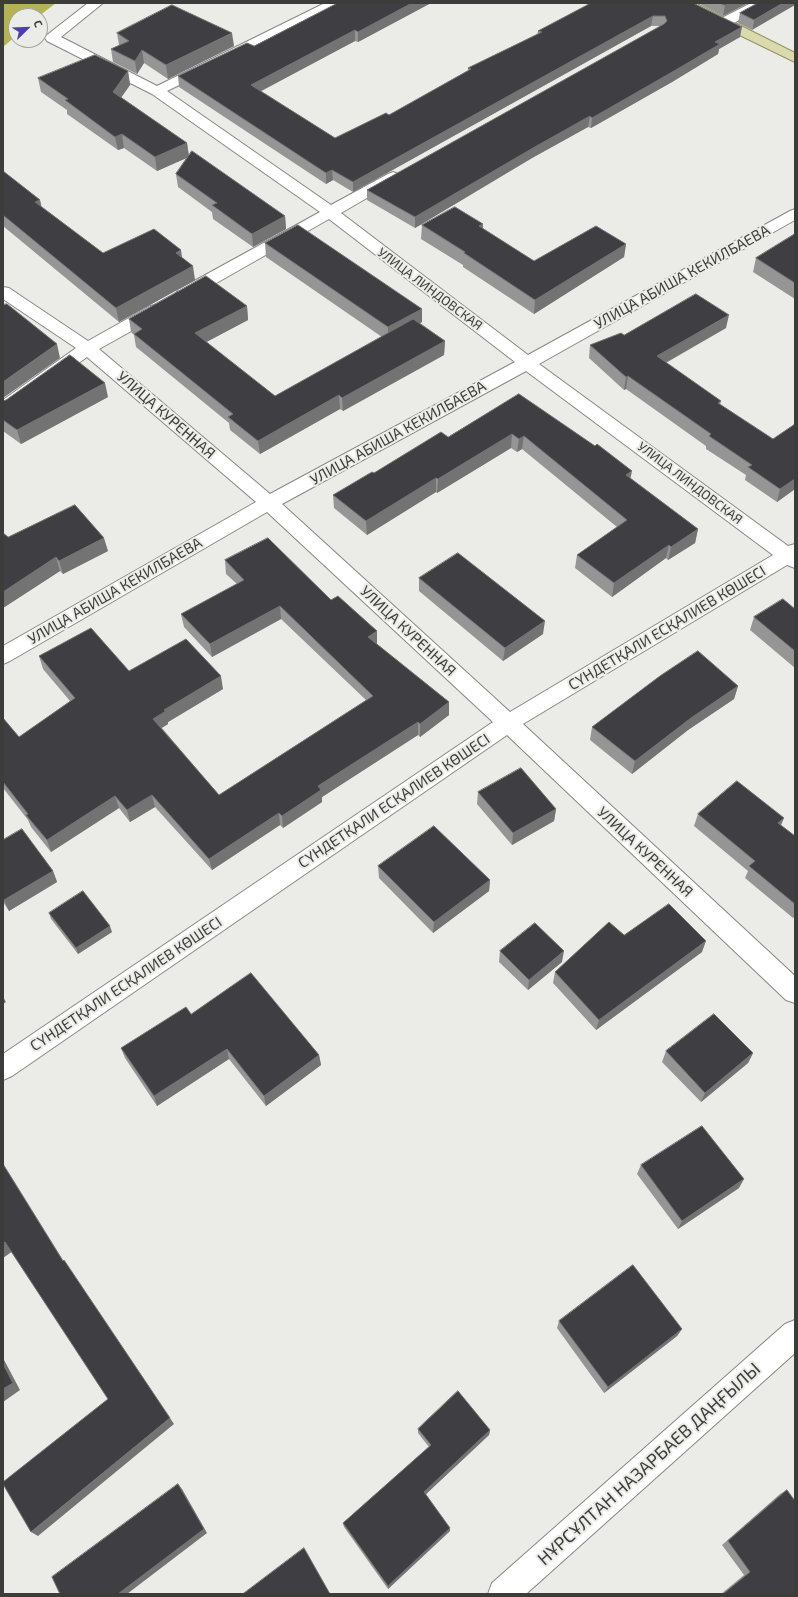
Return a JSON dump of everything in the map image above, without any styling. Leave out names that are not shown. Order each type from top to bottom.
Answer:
[{"type":"main road","points":[[685,3],[795,58]]},
{"type":"street","name":"УЛИЦА ЛИНДОВСКАЯ","points":[[96,3],[52,38],[157,91],[330,212],[527,362],[793,556]]},
{"type":"street","points":[[157,91],[335,3]]},
{"type":"street","points":[[725,22],[761,3]]},
{"type":"street","points":[[3,409],[88,348],[406,169]]},
{"type":"street","name":"УЛИЦА АБИША КЕКИЛБАЕВА","points":[[3,656],[268,503],[795,214]]},
{"type":"street","name":"УЛИЦА КУРЕННАЯ","points":[[3,292],[88,348],[268,503],[508,723],[795,992]]},
{"type":"street","name":"СҮНДЕТҚАЛИ ЕСҚАЛИЕВ КӨШЕСІ","points":[[3,1068],[508,723],[793,556]]},
{"type":"street","name":"НҰРСҰЛТАН НАЗАРБАЕВ ДАҢҒЫЛЫ","points":[[503,1594],[795,1334]]},
{"type":"shaded area","points":[[3,3],[56,3],[48,9],[8,8],[8,43],[3,47]]},
{"type":"building","points":[[338,3],[412,3],[358,32],[355,30],[251,85],[335,138],[386,113],[389,115],[471,69],[468,68],[542,32],[538,31],[591,3],[693,3],[742,27],[715,42],[720,44],[674,71],[592,118],[590,116],[533,148],[415,217],[367,190],[667,21],[665,16],[653,16],[353,182],[332,170],[326,173],[178,76],[247,43],[254,46]]},
{"type":"building","points":[[758,3],[783,3],[754,20],[740,13]]},
{"type":"building","points":[[172,5],[232,33],[166,65],[142,50],[135,61],[111,49],[129,41],[117,33]]},
{"type":"building","points":[[95,55],[128,71],[113,92],[187,143],[155,157],[122,134],[115,137],[65,100],[68,99],[38,78]]},
{"type":"building","points":[[192,151],[285,216],[252,234],[212,205],[217,203],[176,174]]},
{"type":"building","points":[[3,171],[40,200],[35,202],[103,253],[154,229],[181,250],[176,253],[193,266],[116,308],[3,215]]},
{"type":"building","points":[[455,207],[483,224],[479,226],[534,261],[596,226],[626,244],[535,300],[464,253],[465,252],[422,225]]},
{"type":"building","points":[[298,225],[422,309],[388,327],[265,243]]},
{"type":"building","points":[[795,234],[795,283],[756,258]]},
{"type":"building","points":[[206,276],[247,306],[195,333],[275,396],[413,319],[445,341],[342,398],[339,395],[258,441],[228,417],[233,414],[134,334],[142,329],[129,319]]},
{"type":"building","points":[[696,294],[729,315],[657,356],[721,401],[718,403],[773,439],[795,424],[795,479],[780,489],[748,467],[752,465],[709,436],[711,434],[628,376],[626,377],[590,345],[621,333],[624,335]]},
{"type":"building","points":[[7,304],[57,344],[3,382],[3,305]]},
{"type":"building","points":[[70,355],[105,383],[17,430],[3,420],[3,401]]},
{"type":"building","points":[[519,394],[595,446],[597,444],[632,471],[626,475],[698,529],[671,547],[669,545],[614,583],[577,555],[627,520],[524,436],[519,439],[512,434],[366,521],[333,495],[372,472],[374,473],[441,432],[448,437]]},
{"type":"building","points":[[75,505],[104,538],[59,561],[56,557],[3,592],[3,533],[8,537]]},
{"type":"building","points":[[268,538],[331,600],[338,596],[377,631],[368,637],[449,702],[420,724],[418,722],[318,786],[321,790],[282,816],[279,813],[209,859],[152,795],[127,810],[115,796],[47,840],[26,815],[28,814],[3,782],[3,718],[19,737],[75,698],[39,656],[91,628],[129,671],[186,639],[221,676],[164,710],[166,711],[153,719],[219,795],[373,696],[280,606],[210,644],[181,614],[244,580],[225,560]]},
{"type":"building","points":[[458,553],[545,621],[505,648],[419,578]]},
{"type":"building","points":[[783,599],[795,609],[795,651],[754,617]]},
{"type":"building","points":[[698,651],[738,686],[691,718],[635,761],[592,727],[660,676]]},
{"type":"building","points":[[521,768],[556,809],[513,833],[478,792]]},
{"type":"building","points":[[737,781],[784,818],[778,823],[795,836],[795,904],[749,866],[755,861],[698,814]]},
{"type":"building","points":[[434,826],[490,880],[434,922],[378,866]]},
{"type":"building","points":[[22,829],[53,871],[4,900],[3,840]]},
{"type":"building","points":[[83,891],[110,926],[76,948],[49,913]]},
{"type":"building","points":[[669,904],[706,941],[599,1020],[555,972],[609,922],[624,935]]},
{"type":"building","points":[[535,923],[564,951],[529,980],[500,951]]},
{"type":"building","points":[[251,973],[319,1055],[264,1096],[227,1049],[154,1096],[121,1048],[186,1007],[191,1014]]},
{"type":"building","points":[[714,1014],[753,1053],[705,1093],[666,1051]]},
{"type":"building","points":[[702,1126],[744,1179],[682,1221],[641,1165]]},
{"type":"building","points":[[3,1164],[63,1261],[64,1260],[170,1418],[31,1532],[3,1482],[108,1399],[5,1242],[3,1243]]},
{"type":"building","points":[[633,1265],[682,1329],[608,1387],[559,1321]]},
{"type":"building","points":[[3,1364],[13,1383],[3,1389]]},
{"type":"building","points":[[458,1391],[490,1430],[424,1492],[450,1528],[388,1586],[343,1523],[431,1445],[418,1429]]},
{"type":"building","points":[[178,1484],[204,1529],[118,1594],[60,1594],[52,1577]]},
{"type":"building","points":[[787,1490],[795,1501],[795,1594],[723,1594],[750,1572],[728,1541]]},
{"type":"building","points":[[304,1548],[330,1594],[243,1594]]}]
